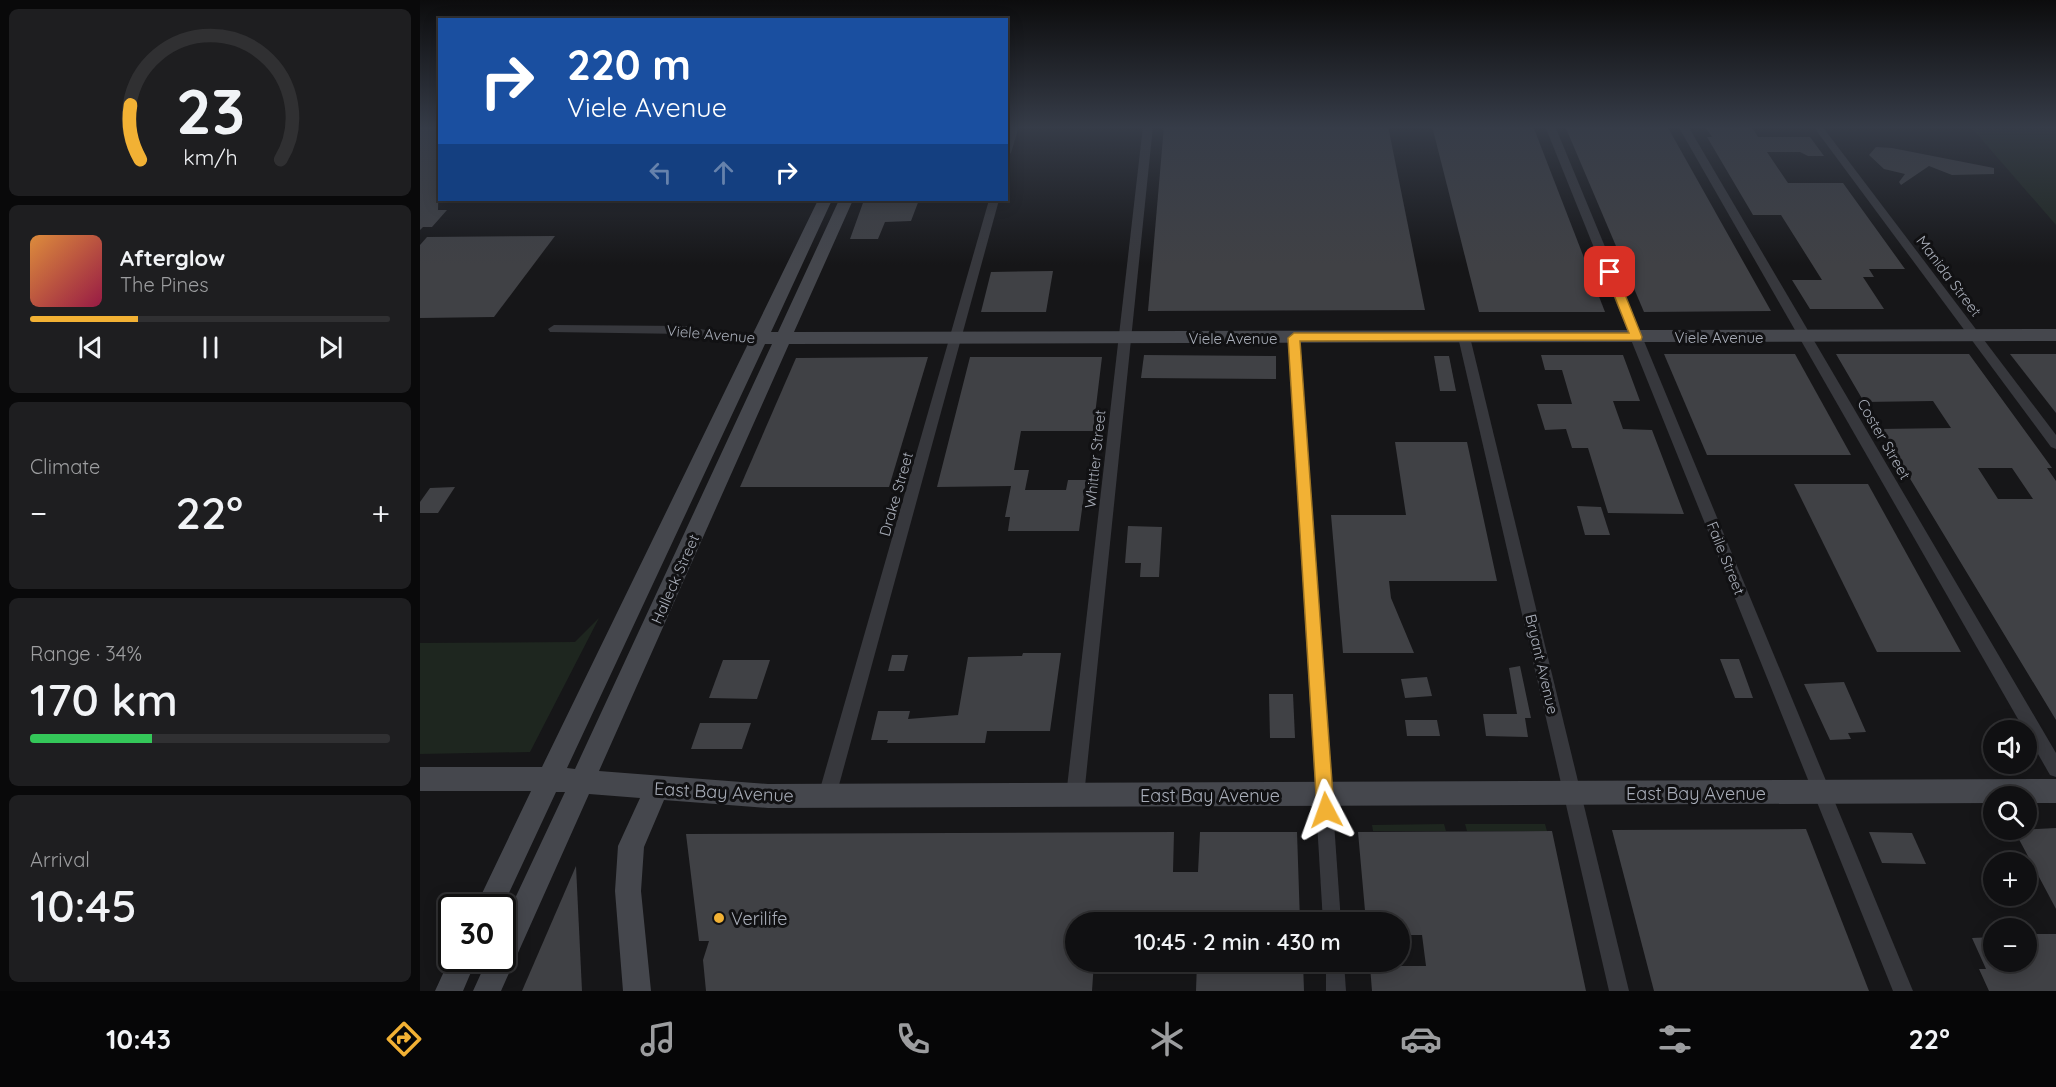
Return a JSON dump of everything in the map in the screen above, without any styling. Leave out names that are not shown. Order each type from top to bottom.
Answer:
[{"type":"main road","name":"Halleck Street","points":[[495,894],[825,201]]},
{"type":"main road","name":"Halleck Street","points":[[516,927],[846,201]]},
{"type":"main road","name":"Viele Avenue","points":[[759,338],[2056,335]]},
{"type":"main road","name":"East Bay Avenue","points":[[420,779],[548,779],[768,796],[2056,791]]},
{"type":"main road","points":[[637,991],[628,891],[631,846],[657,788]]},
{"type":"main road","points":[[449,991],[458,972]]},
{"type":"main road","name":"Halleck Street","points":[[487,991],[496,972]]},
{"type":"street","name":"Whittier Street","points":[[1075,796],[1143,172]]},
{"type":"street","name":"Faile Street","points":[[1569,172],[1903,991]]},
{"type":"street","name":"Coster Street","points":[[1710,172],[2056,769]]},
{"type":"street","name":"Manida Street","points":[[1852,172],[2056,444]]},
{"type":"street","name":"Drake Street","points":[[827,796],[994,201]]},
{"type":"street","name":"Viele Avenue","points":[[554,330],[686,330],[720,337],[759,338]]},
{"type":"street","name":"Bryant Avenue","points":[[1464,337],[1619,991]]},
{"type":"street","points":[[1294,338],[1331,912]]},
{"type":"street","points":[[1335,972],[1336,991]]},
{"type":"shaded area","points":[[2010,172],[2056,172],[2056,225]]},
{"type":"shaded area","points":[[599,618],[530,752],[420,754],[420,643],[575,642]]},
{"type":"shaded area","points":[[1444,824],[1446,831],[1373,831],[1372,825]]},
{"type":"shaded area","points":[[1465,824],[1545,824],[1547,831],[1467,831]]},
{"type":"building","points":[[420,172],[438,172],[438,210],[447,210],[432,227],[423,227],[420,230]]},
{"type":"building","points":[[1160,172],[1397,172],[1425,310],[1148,311]]},
{"type":"building","points":[[1444,172],[1551,172],[1605,312],[1479,312]]},
{"type":"building","points":[[1585,172],[1693,172],[1771,311],[1644,312]]},
{"type":"building","points":[[1728,172],[1781,172],[1788,183],[1843,183],[1905,269],[1869,269],[1874,277],[1863,277],[1884,309],[1810,309],[1792,280],[1822,280],[1781,215],[1753,215]]},
{"type":"building","points":[[1898,172],[1920,172],[1901,185],[1899,182],[1905,174]]},
{"type":"building","points":[[1945,172],[1994,172],[1994,174],[1952,175]]},
{"type":"building","points":[[864,201],[919,201],[911,221],[885,222],[878,239],[850,239]]},
{"type":"building","points":[[555,236],[494,317],[420,318],[420,245],[427,237]]},
{"type":"building","points":[[1053,271],[1046,312],[981,312],[991,272]]},
{"type":"building","points":[[1664,354],[1795,354],[1851,455],[1707,455]]},
{"type":"building","points":[[1836,354],[1969,354],[2052,468],[2047,468],[2056,481],[2056,720],[1880,429],[1951,428],[1933,401],[1864,402]],"holes":[[[1978,468],[2012,468],[2033,499],[1998,499]]]},
{"type":"building","points":[[2010,354],[2056,354],[2056,413]]},
{"type":"building","points":[[1144,355],[1276,356],[1276,379],[1141,378]]},
{"type":"building","points":[[1541,355],[1623,355],[1640,401],[1613,401],[1623,429],[1652,430],[1684,514],[1608,513],[1588,448],[1572,448],[1566,429],[1545,430],[1537,404],[1572,404],[1562,370],[1545,370]]},
{"type":"building","points":[[1434,356],[1449,356],[1456,391],[1440,391]]},
{"type":"building","points":[[928,357],[889,487],[740,487],[796,358]]},
{"type":"building","points":[[970,357],[1102,357],[1093,431],[1021,431],[1014,470],[1029,470],[1025,490],[1066,490],[1068,480],[1086,480],[1079,531],[1008,531],[1010,517],[1005,517],[1011,486],[937,487]]},
{"type":"building","points":[[1395,442],[1467,442],[1497,581],[1389,581],[1391,598],[1414,653],[1343,653],[1331,515],[1406,515]]},
{"type":"building","points":[[1794,484],[1868,484],[1961,652],[1877,652]]},
{"type":"building","points":[[455,487],[438,513],[420,513],[420,502],[430,488]]},
{"type":"building","points":[[1577,506],[1601,507],[1610,535],[1585,535]]},
{"type":"building","points":[[1128,526],[1162,527],[1159,577],[1140,577],[1141,563],[1125,563]]},
{"type":"building","points":[[1023,653],[1061,653],[1050,731],[987,731],[985,743],[887,743],[888,740],[871,740],[878,711],[910,711],[908,719],[958,715],[968,657],[1022,656]]},
{"type":"building","points":[[892,655],[908,655],[904,671],[888,671]]},
{"type":"building","points":[[1720,659],[1739,659],[1753,698],[1735,698]]},
{"type":"building","points":[[723,660],[770,660],[757,699],[709,698]]},
{"type":"building","points":[[1520,666],[1531,718],[1525,718],[1528,737],[1486,736],[1483,714],[1517,714],[1509,668]]},
{"type":"building","points":[[1427,677],[1432,696],[1405,698],[1401,679]]},
{"type":"building","points":[[1844,682],[1866,732],[1848,733],[1851,739],[1830,740],[1804,684]]},
{"type":"building","points":[[1269,694],[1293,694],[1295,738],[1270,738]]},
{"type":"building","points":[[1405,720],[1437,720],[1440,736],[1407,736]]},
{"type":"building","points":[[700,723],[751,723],[742,749],[691,749]]},
{"type":"building","points":[[2056,828],[2056,909],[2037,873],[2037,852],[2026,852],[2019,840],[2037,840],[2037,829]]},
{"type":"building","points":[[1806,829],[1869,991],[1654,991],[1612,830]]},
{"type":"building","points":[[1552,831],[1586,991],[1372,991],[1370,972],[1410,972],[1410,966],[1426,966],[1422,935],[1410,935],[1410,912],[1365,912],[1358,832]]},
{"type":"building","points":[[1174,832],[1173,872],[1198,872],[1200,832],[1297,832],[1300,912],[1065,912],[1065,972],[1093,972],[1092,991],[706,991],[703,960],[709,941],[699,941],[686,834]]},
{"type":"building","points":[[1869,832],[1912,833],[1926,864],[1882,863]]},
{"type":"building","points":[[576,866],[582,991],[522,991]]},
{"type":"building","points":[[2037,934],[2056,934],[2056,991],[1989,991],[1979,969],[1983,969],[1983,972],[2037,972]]},
{"type":"building","points":[[1972,938],[1983,938],[1983,962]]},
{"type":"building","points":[[1197,972],[1303,972],[1304,991],[1196,991]]},
{"type":"place","name":"Verilife","points":[[719,918]]},
{"type":"route","points":[[1326,810],[1294,338],[1636,337],[1610,272]]}]
